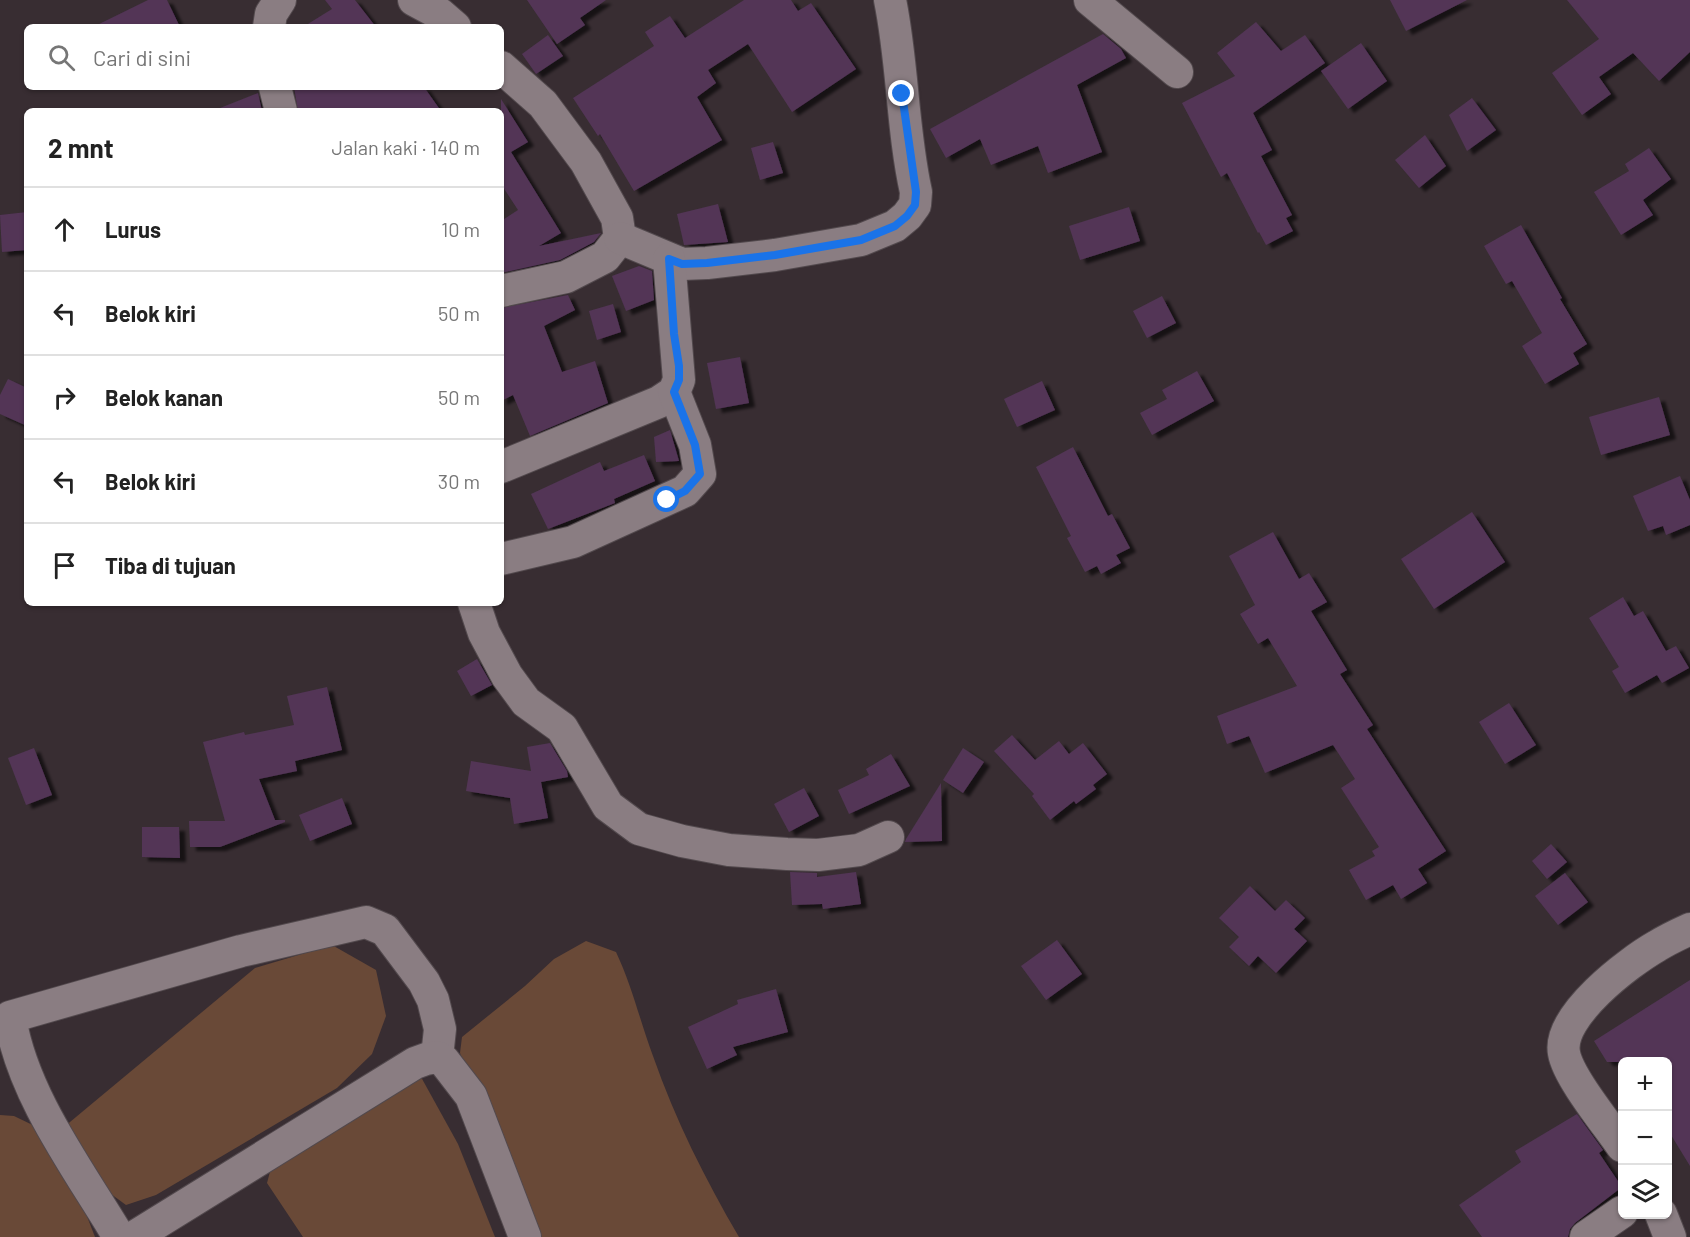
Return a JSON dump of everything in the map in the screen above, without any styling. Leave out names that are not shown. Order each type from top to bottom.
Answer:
[{"type":"street","points":[[270,24],[272,14],[280,0]]},
{"type":"street","points":[[414,0],[440,14],[452,24]]},
{"type":"street","points":[[620,238],[682,264],[707,263],[775,255],[861,240],[895,226],[907,216],[915,205],[916,192],[903,104],[896,30],[890,0]]},
{"type":"street","points":[[1090,0],[1177,72]]},
{"type":"street","points":[[504,70],[543,104],[586,162],[617,218],[620,238],[605,257],[566,277],[504,290]]},
{"type":"street","points":[[276,90],[280,108]]},
{"type":"street","points":[[504,466],[659,402],[674,392],[679,380],[679,366],[674,334],[669,259]]},
{"type":"street","points":[[504,559],[573,542],[685,491],[700,474],[695,445],[674,392]]},
{"type":"street","points":[[475,606],[484,633],[507,676],[526,702],[562,728],[608,806],[639,829],[682,841],[729,850],[819,855],[859,850],[888,837]]},
{"type":"street","points":[[119,1237],[34,1095],[12,1033],[10,1017],[241,951],[366,922],[385,930],[424,982],[433,1000],[440,1029],[437,1057]]},
{"type":"street","points":[[1618,1139],[1569,1069],[1563,1051],[1564,1037],[1569,1024],[1610,980],[1656,946],[1690,929]]},
{"type":"street","points":[[134,1237],[415,1063],[437,1057],[453,1071],[471,1096],[525,1237]]},
{"type":"street","points":[[1586,1237],[1618,1215]]},
{"type":"street","points":[[1663,1219],[1670,1237]]},
{"type":"shaded area","points":[[586,941],[616,952],[671,1103],[714,1193],[739,1237],[535,1237],[460,1053],[462,1037],[525,986],[554,959]]},
{"type":"shaded area","points":[[332,945],[376,970],[386,1016],[372,1054],[337,1088],[156,1195],[126,1205],[96,1183],[64,1127],[255,968]]},
{"type":"shaded area","points":[[421,1077],[458,1144],[495,1237],[303,1237],[267,1183],[271,1168]]},
{"type":"shaded area","points":[[0,1115],[14,1116],[43,1130],[78,1193],[95,1237],[0,1237]]},
{"type":"building","points":[[148,0],[167,0],[179,24],[99,24]]},
{"type":"building","points":[[325,0],[355,0],[374,24],[308,24],[332,9]]},
{"type":"building","points":[[527,0],[606,0],[580,18],[585,25],[557,44]]},
{"type":"building","points":[[744,0],[791,0],[798,11],[811,3],[856,69],[792,112],[748,44],[708,70],[716,83],[697,97],[722,140],[634,191],[600,134],[598,136],[573,98],[654,46],[645,32],[670,16],[685,38]]},
{"type":"building","points":[[1390,0],[1467,0],[1406,31]]},
{"type":"building","points":[[1567,0],[1690,0],[1690,52],[1659,81],[1633,53],[1599,77],[1611,94],[1582,115],[1552,73],[1599,39]]},
{"type":"building","points":[[1256,22],[1281,51],[1305,35],[1325,63],[1253,113],[1272,150],[1261,156],[1292,215],[1286,218],[1293,231],[1266,245],[1227,173],[1221,177],[1182,103],[1235,76],[1217,53]]},
{"type":"building","points":[[1103,34],[1121,49],[1126,58],[1077,85],[1102,152],[1048,173],[1038,146],[991,165],[980,139],[946,158],[930,129]]},
{"type":"building","points":[[548,35],[563,56],[536,74],[522,54]]},
{"type":"building","points":[[1361,43],[1387,81],[1348,109],[1321,71]]},
{"type":"building","points":[[294,90],[426,90],[439,108],[298,108]]},
{"type":"building","points":[[258,93],[261,108],[220,108]]},
{"type":"building","points":[[1472,98],[1496,130],[1467,151],[1449,115]]},
{"type":"building","points":[[501,99],[528,142],[511,152],[561,233],[539,246],[601,233],[594,242],[560,260],[504,272],[504,219],[518,210],[504,189],[504,108],[501,108]]},
{"type":"building","points":[[1425,135],[1446,166],[1419,188],[1395,160]]},
{"type":"building","points":[[773,142],[783,173],[760,180],[751,148]]},
{"type":"building","points":[[1649,148],[1671,179],[1643,200],[1653,215],[1621,235],[1594,192],[1629,171],[1625,164]]},
{"type":"building","points":[[718,204],[728,242],[684,245],[677,214]]},
{"type":"building","points":[[1129,207],[1140,241],[1080,260],[1069,226]]},
{"type":"building","points":[[24,212],[24,250],[2,252],[0,215]]},
{"type":"building","points":[[1521,225],[1587,344],[1573,353],[1579,364],[1545,384],[1522,346],[1542,333],[1512,281],[1506,284],[1484,246]]},
{"type":"building","points":[[639,266],[652,271],[654,300],[626,311],[612,276]]},
{"type":"building","points":[[568,295],[575,310],[544,326],[562,372],[595,361],[608,403],[530,436],[513,395],[504,400],[504,307]]},
{"type":"building","points":[[1162,296],[1176,323],[1147,338],[1133,311]]},
{"type":"building","points":[[613,304],[621,332],[597,340],[589,311]]},
{"type":"building","points":[[740,357],[749,403],[716,409],[707,363]]},
{"type":"building","points":[[1197,371],[1214,401],[1152,435],[1140,413],[1167,399],[1162,390]]},
{"type":"building","points":[[8,379],[24,387],[24,425],[0,414],[0,395]]},
{"type":"building","points":[[1042,381],[1055,410],[1017,427],[1004,399]]},
{"type":"building","points":[[1659,397],[1670,435],[1601,455],[1589,417]]},
{"type":"building","points":[[670,430],[679,461],[656,462],[654,437]]},
{"type":"building","points":[[1073,447],[1108,516],[1112,514],[1130,548],[1116,555],[1121,563],[1101,574],[1097,566],[1085,572],[1067,538],[1071,536],[1036,467]]},
{"type":"building","points":[[644,455],[655,481],[614,499],[615,503],[548,529],[531,494],[600,462],[604,471]]},
{"type":"building","points":[[1680,476],[1690,500],[1690,525],[1666,535],[1663,526],[1648,531],[1633,496]]},
{"type":"building","points":[[1472,512],[1505,562],[1434,609],[1401,559]]},
{"type":"building","points":[[1273,532],[1299,579],[1309,573],[1327,602],[1311,611],[1347,670],[1340,674],[1373,725],[1367,729],[1446,851],[1418,869],[1427,883],[1401,899],[1393,885],[1366,900],[1349,870],[1375,856],[1372,851],[1379,847],[1341,788],[1355,779],[1333,745],[1265,773],[1249,736],[1227,744],[1217,716],[1297,686],[1268,638],[1258,644],[1240,614],[1255,605],[1229,556]]},
{"type":"building","points":[[1623,597],[1634,616],[1643,611],[1666,651],[1676,646],[1689,668],[1662,683],[1657,675],[1625,693],[1612,671],[1619,667],[1589,618]]},
{"type":"building","points":[[477,659],[492,685],[471,696],[457,671]]},
{"type":"building","points":[[327,687],[342,750],[295,761],[297,771],[259,779],[275,820],[285,820],[285,822],[220,847],[190,847],[189,821],[225,821],[203,742],[244,732],[245,735],[294,725],[287,696]]},
{"type":"building","points":[[1509,703],[1536,745],[1505,764],[1479,722]]},
{"type":"building","points":[[1012,735],[1035,760],[1059,741],[1069,754],[1083,743],[1107,774],[1093,785],[1096,789],[1076,804],[1074,801],[1050,820],[1032,796],[1034,794],[994,751]]},
{"type":"building","points":[[550,743],[567,771],[568,777],[541,782],[548,818],[514,824],[510,798],[466,791],[471,761],[531,771],[527,747]]},
{"type":"building","points":[[34,748],[52,795],[26,805],[8,758]]},
{"type":"building","points":[[963,748],[984,762],[963,793],[943,780]]},
{"type":"building","points":[[891,754],[910,786],[849,814],[838,790],[869,775],[866,769]]},
{"type":"building","points":[[941,783],[942,841],[905,842],[906,839]]},
{"type":"building","points":[[804,788],[819,816],[789,832],[774,804]]},
{"type":"building","points":[[342,798],[352,824],[310,841],[299,815]]},
{"type":"building","points":[[142,827],[179,827],[180,858],[142,857]]},
{"type":"building","points":[[1551,844],[1567,862],[1547,879],[1532,861]]},
{"type":"building","points":[[790,872],[817,873],[817,877],[856,872],[861,904],[823,909],[822,904],[792,905]]},
{"type":"building","points":[[1565,873],[1588,902],[1558,925],[1535,896]]},
{"type":"building","points":[[1250,886],[1275,911],[1286,900],[1305,918],[1294,929],[1307,941],[1276,973],[1258,956],[1249,966],[1229,947],[1239,937],[1219,918]]},
{"type":"building","points":[[1057,940],[1082,974],[1046,1000],[1021,966]]},
{"type":"building","points":[[1690,980],[1690,1166],[1672,1137],[1672,1057],[1618,1057],[1618,1062],[1607,1062],[1594,1041]]},
{"type":"building","points":[[776,989],[788,1032],[733,1047],[737,1055],[707,1069],[688,1027],[738,1004],[737,1000]]},
{"type":"building","points":[[1577,1114],[1603,1150],[1599,1153],[1618,1181],[1618,1190],[1575,1223],[1568,1237],[1482,1237],[1459,1205],[1521,1162],[1515,1151]]},
{"type":"route","points":[[667,500],[685,491],[700,474],[695,445],[674,392],[679,380],[679,366],[674,334],[669,259],[682,264],[775,255],[861,240],[895,226],[915,205],[916,192],[912,177],[902,94]]}]
